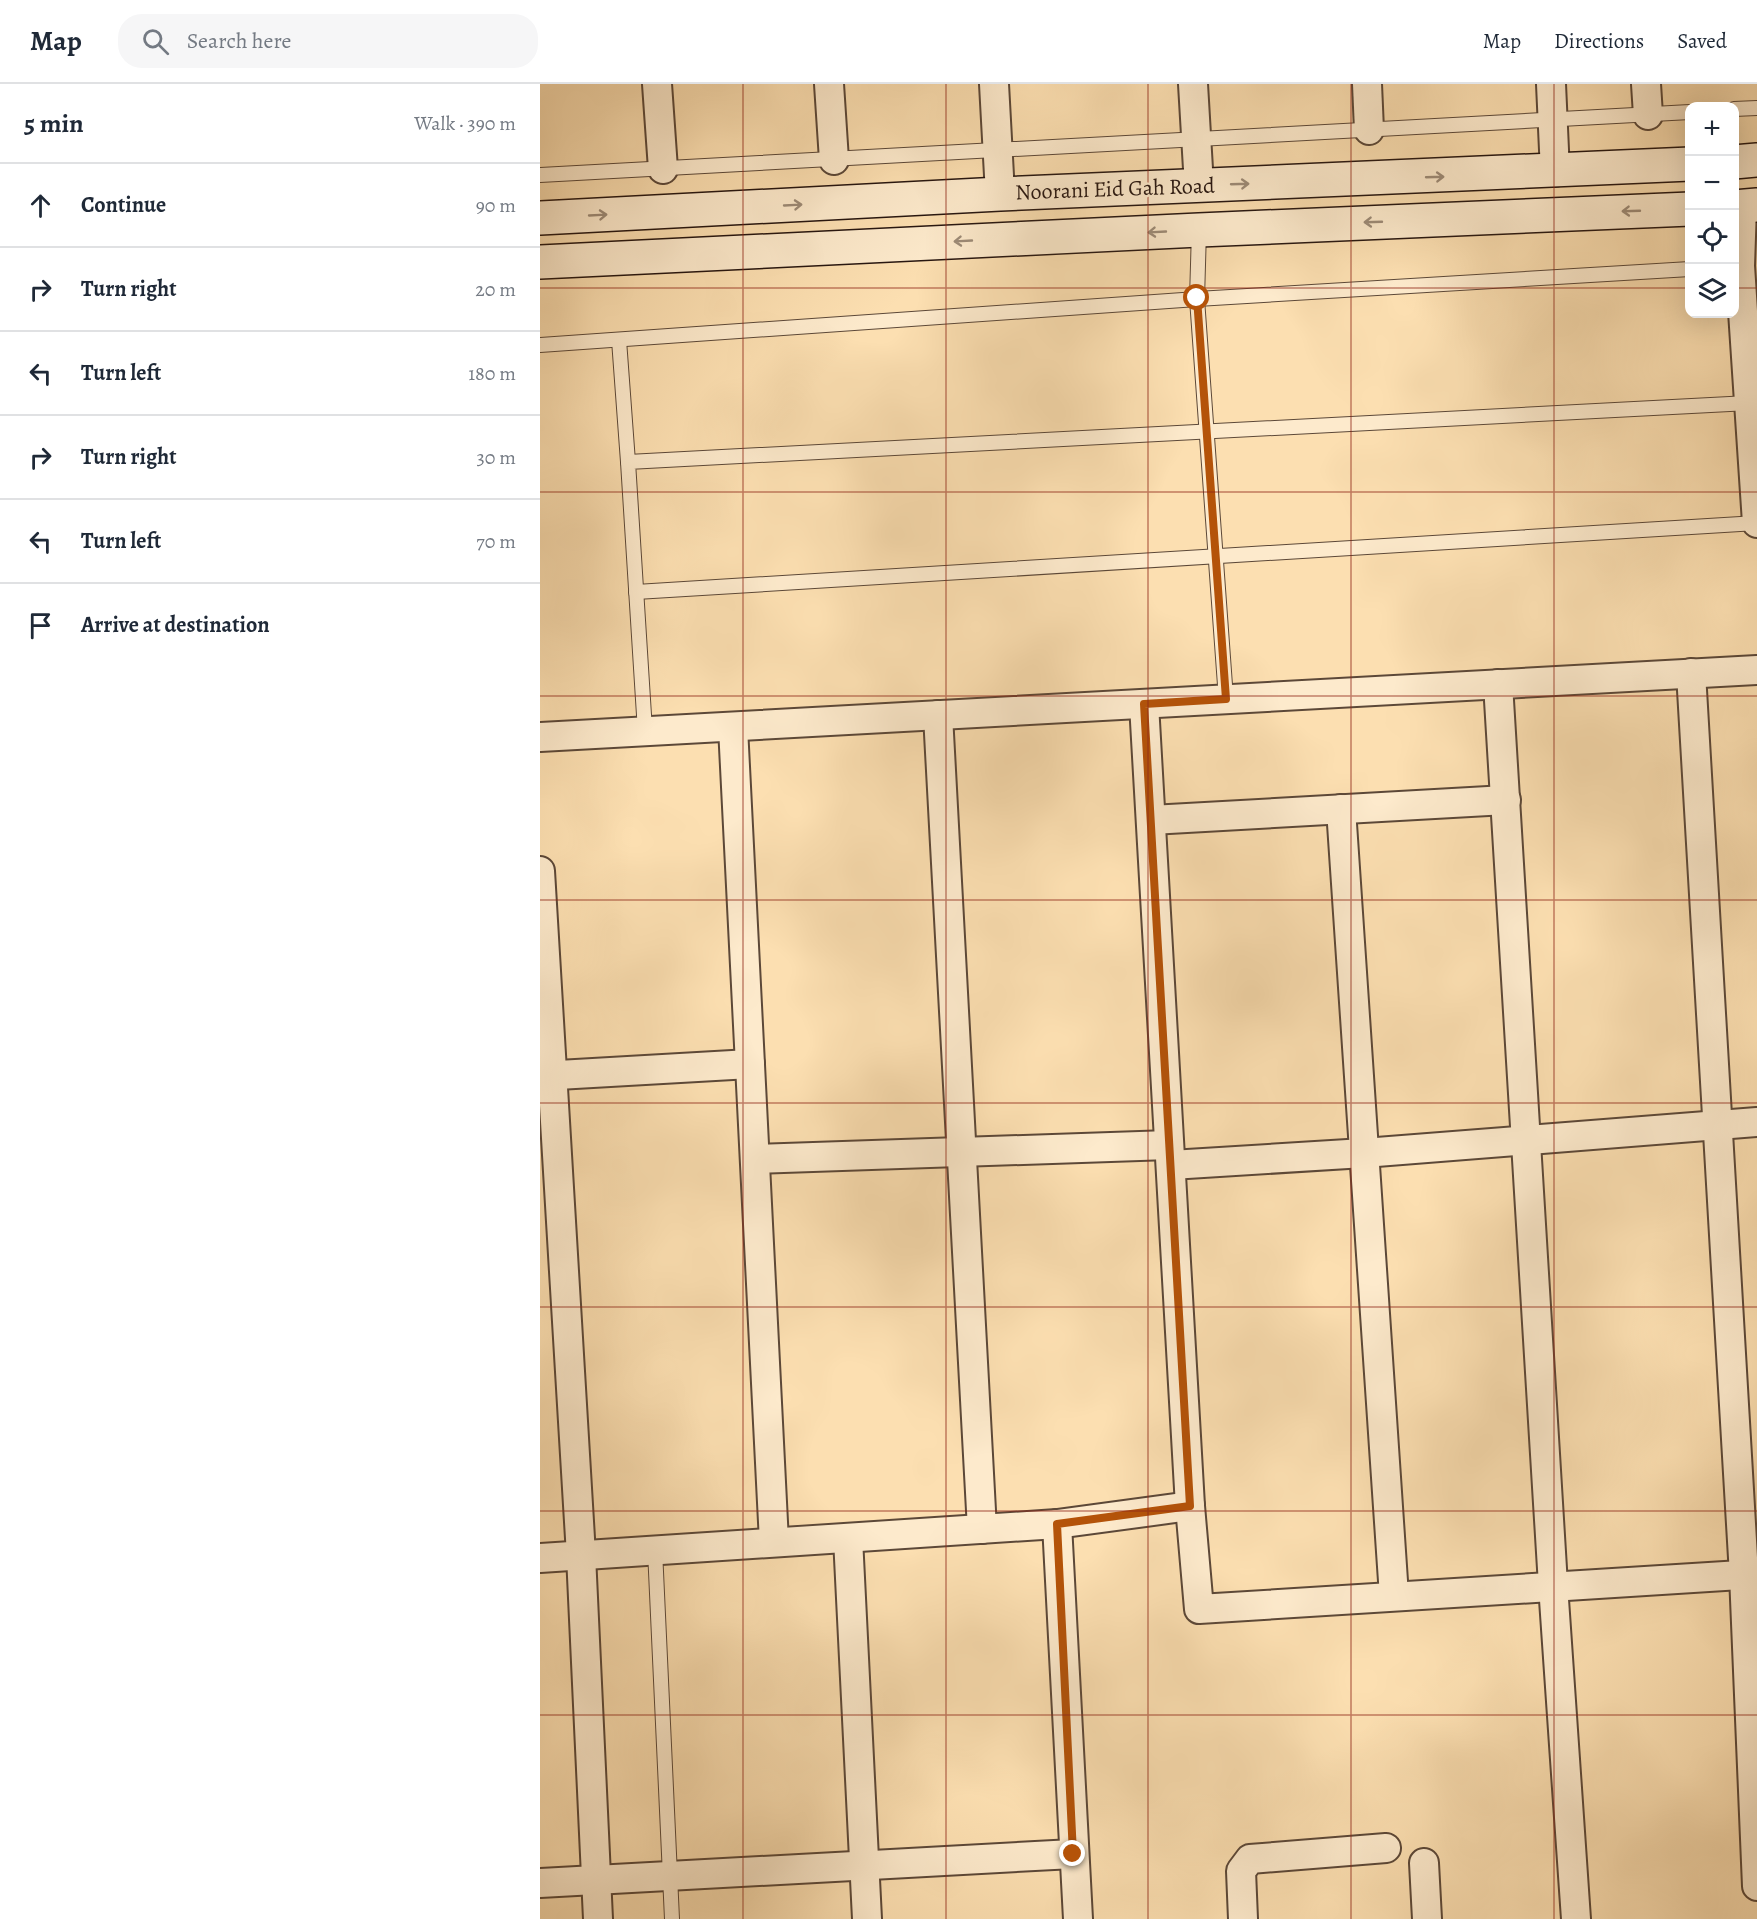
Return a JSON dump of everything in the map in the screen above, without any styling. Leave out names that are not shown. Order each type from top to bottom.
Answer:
[{"type":"main road","points":[[1739,162],[1757,160]]},
{"type":"main road","name":"Noorani Eid Gah Road","points":[[540,218],[1000,194],[1555,172],[1685,164]]},
{"type":"main road","name":"Noorani Eid Gah Road","points":[[540,262],[1685,209]]},
{"type":"street","points":[[657,84],[663,169]]},
{"type":"street","points":[[830,84],[834,160]]},
{"type":"street","points":[[994,84],[1000,194]]},
{"type":"street","points":[[1193,84],[1198,186]]},
{"type":"street","points":[[1367,84],[1369,130]]},
{"type":"street","points":[[1551,84],[1555,172]]},
{"type":"street","points":[[1646,84],[1648,115]]},
{"type":"street","points":[[1744,206],[1749,404],[1757,523]]},
{"type":"street","points":[[540,737],[1757,670]]},
{"type":"street","points":[[1690,673],[1716,1126],[1751,1575],[1757,1886]]},
{"type":"street","points":[[1498,684],[1552,1585],[1576,1919]]},
{"type":"street","points":[[1144,704],[1190,1506],[1199,1609],[1552,1585],[1751,1575]]},
{"type":"street","points":[[938,715],[982,1529]]},
{"type":"street","points":[[733,727],[774,1542]]},
{"type":"street","points":[[1151,820],[1506,800]]},
{"type":"street","points":[[1341,809],[1394,1596]]},
{"type":"street","points":[[540,871],[546,1076],[581,1555],[598,1880],[598,1919]]},
{"type":"street","points":[[546,1076],[750,1064]]},
{"type":"street","points":[[755,1159],[962,1151],[1170,1155],[1364,1153],[1757,1122]]},
{"type":"street","points":[[540,1558],[1057,1524],[1190,1506]]},
{"type":"street","points":[[1057,1524],[1078,1919]]},
{"type":"street","points":[[848,1538],[867,1919]]},
{"type":"street","points":[[1243,1919],[1241,1871],[1250,1859],[1386,1848]]},
{"type":"street","points":[[540,1883],[1073,1854]]},
{"type":"street","points":[[1424,1863],[1427,1919]]},
{"type":"lane","points":[[1739,109],[1757,108]]},
{"type":"lane","points":[[540,175],[998,152],[1685,112]]},
{"type":"lane","points":[[1199,230],[1197,298],[1226,699]]},
{"type":"lane","points":[[540,345],[1197,298],[1685,269]]},
{"type":"lane","points":[[619,339],[645,731]]},
{"type":"lane","points":[[628,462],[1749,404]]},
{"type":"lane","points":[[636,592],[1757,523]]},
{"type":"lane","points":[[655,1550],[672,1919]]},
{"type":"route","points":[[1073,1854],[1057,1524],[1190,1506],[1144,704],[1226,699],[1197,298]]}]
